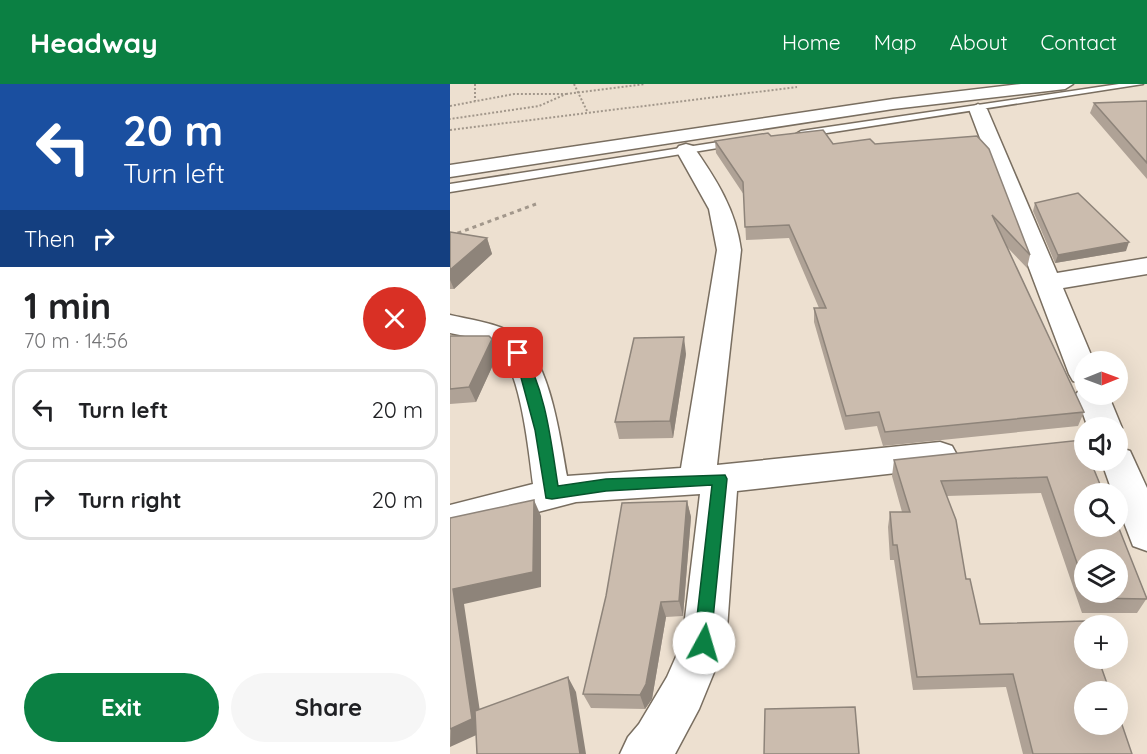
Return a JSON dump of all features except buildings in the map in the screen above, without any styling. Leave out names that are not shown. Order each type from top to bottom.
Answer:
[{"type":"street","points":[[450,171],[881,106],[1065,84]]},
{"type":"street","points":[[978,109],[1075,351]]},
{"type":"street","points":[[645,754],[656,741],[683,693],[704,643],[709,480],[729,250],[728,226],[723,214],[686,150]]},
{"type":"street","points":[[1049,282],[1147,266]]},
{"type":"street","points":[[450,324],[496,337],[509,343],[518,353],[526,370],[542,430],[552,493]]},
{"type":"street","points":[[450,520],[552,493],[606,485],[709,480],[967,452]]},
{"type":"street","points":[[1122,471],[1147,535]]},
{"type":"lane","points":[[789,135],[1138,84]]},
{"type":"lane","points":[[450,188],[755,140]]},
{"type":"path","points":[[475,84],[475,101]]},
{"type":"path","points":[[574,84],[587,111]]},
{"type":"path","points":[[450,106],[514,94],[566,94],[645,84]]},
{"type":"path","points":[[760,84],[765,90]]},
{"type":"path","points":[[450,130],[587,111],[799,87]]},
{"type":"path","points":[[450,119],[539,106],[566,94]]},
{"type":"path","points":[[450,236],[503,214],[547,200]]},
{"type":"route","points":[[518,353],[526,370],[542,430],[552,493],[606,485],[720,479],[704,643]]}]
